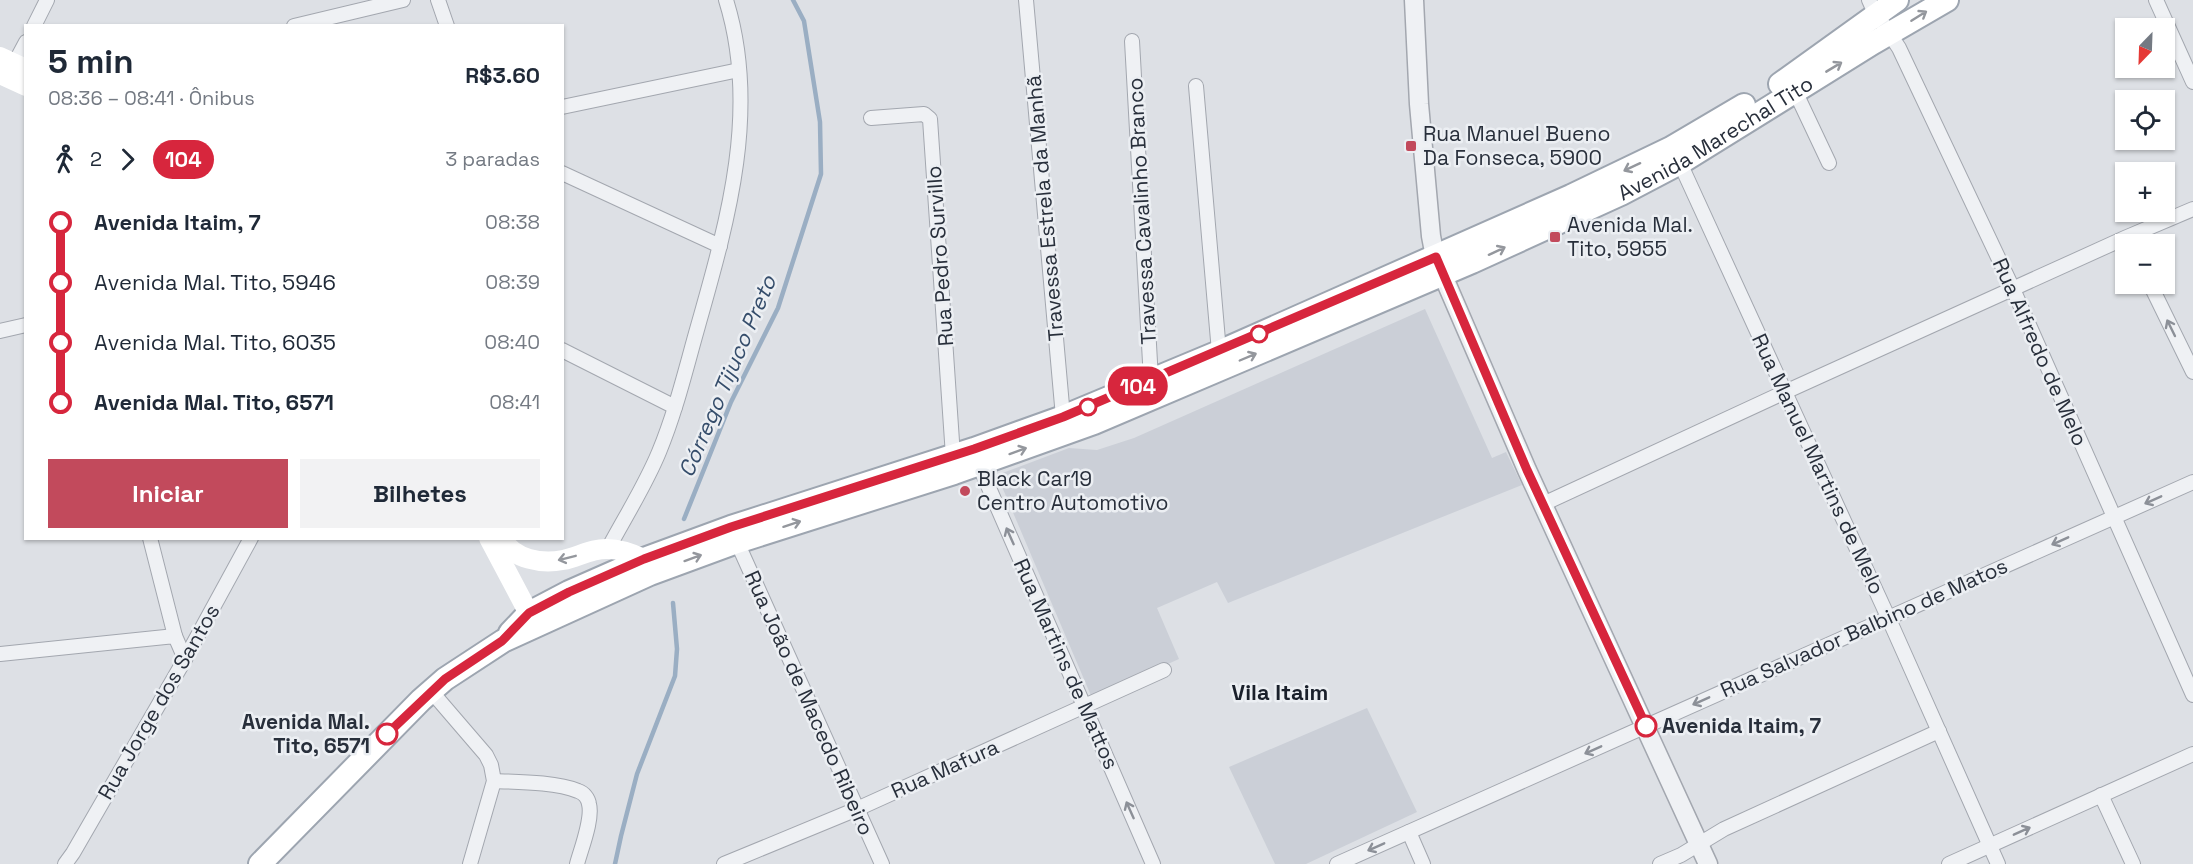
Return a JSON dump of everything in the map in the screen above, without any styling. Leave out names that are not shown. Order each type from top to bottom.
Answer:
[{"type":"main road","name":"Avenida Marechal Tito","points":[[529,612],[650,574],[736,542],[979,465],[1094,423],[1440,266],[1671,148],[1784,82],[1873,7],[1897,0]]},
{"type":"main road","name":"Avenida Marechal Tito","points":[[260,864],[431,691],[502,641],[529,612],[644,559],[731,527],[952,456],[1063,417],[1219,352],[1622,194],[1680,163],[1947,0]]},
{"type":"main road","points":[[8,71],[24,84]]},
{"type":"main road","points":[[490,540],[529,612]]},
{"type":"main road","points":[[504,540],[514,552],[533,560],[563,560],[588,552],[608,549],[626,552],[644,559]]},
{"type":"main road","points":[[529,612],[524,577],[533,560]]},
{"type":"street","points":[[35,24],[47,0]]},
{"type":"street","points":[[302,24],[401,0]]},
{"type":"street","points":[[438,0],[446,24]]},
{"type":"street","points":[[608,549],[649,474],[666,433],[720,246],[737,164],[742,105],[731,17],[726,0]]},
{"type":"street","name":"Travessa Estrela da Manhã","points":[[1026,0],[1063,417]]},
{"type":"street","points":[[1414,0],[1419,104],[1431,236],[1440,266],[1543,504],[1708,864]]},
{"type":"street","points":[[2156,0],[2193,82]]},
{"type":"street","name":"Rua Alfredo de Melo","points":[[1873,7],[1891,33],[2013,289],[2193,695]]},
{"type":"street","name":"Travessa Cavalinho Branco","points":[[1132,41],[1151,380]]},
{"type":"street","points":[[8,71],[24,45]]},
{"type":"street","points":[[564,107],[739,70]]},
{"type":"street","points":[[1196,87],[1219,352]]},
{"type":"street","points":[[1795,91],[1829,163]]},
{"type":"street","name":"Rua Pedro Survillo","points":[[871,118],[924,114],[930,118],[952,456]]},
{"type":"street","name":"Rua Manuel Martins de Melo","points":[[1680,163],[1888,617],[1998,864]]},
{"type":"street","points":[[564,174],[720,246]]},
{"type":"street","points":[[2143,234],[2193,209]]},
{"type":"street","points":[[1543,504],[2013,289],[2115,247]]},
{"type":"street","points":[[2155,294],[2193,372]]},
{"type":"street","points":[[0,331],[24,325]]},
{"type":"street","points":[[564,351],[675,407]]},
{"type":"street","name":"Rua Martins de Mattos","points":[[979,465],[1153,864]]},
{"type":"street","name":"Rua Salvador Balbino de Matos","points":[[1338,864],[2193,482]]},
{"type":"street","points":[[151,540],[175,636],[185,659]]},
{"type":"street","name":"Rua Jorge dos Santos","points":[[65,864],[185,659],[250,540]]},
{"type":"street","name":"Rua João de Macedo Ribeiro","points":[[736,542],[882,864]]},
{"type":"street","points":[[0,654],[175,636]]},
{"type":"street","name":"Rua Mafura","points":[[724,864],[857,809],[1164,670]]},
{"type":"street","points":[[431,691],[486,755],[491,765],[494,781],[470,864]]},
{"type":"street","points":[[1660,864],[1724,829],[1939,731]]},
{"type":"street","points":[[1949,864],[2193,754]]},
{"type":"street","points":[[494,781],[566,788],[585,795],[589,802],[590,815],[577,864]]},
{"type":"street","points":[[2101,795],[2133,864]]},
{"type":"street","points":[[1409,832],[1423,864]]},
{"type":"shaded area","points":[[1425,309],[1492,458],[1506,452],[1522,485],[1228,603],[1217,582],[1157,608],[1179,659],[1092,698],[997,475],[1069,448],[1097,450],[1134,438]]},
{"type":"shaded area","points":[[1367,708],[1417,812],[1306,864],[1275,864],[1229,767]]},
{"type":"waterway","name":"Córrego Tijuco Preto","points":[[684,519],[731,402],[778,308],[821,174],[820,122],[804,21],[793,0]]},
{"type":"waterway","name":"Córrego Tijuco Preto","points":[[615,864],[637,774],[675,676],[677,649],[673,603]]},
{"type":"bus line","name":"104","points":[[387,734],[445,679],[502,641],[529,613],[569,592],[644,559],[731,527],[974,449],[1063,417],[1436,257],[1527,470],[1646,726]]},
{"type":"place","name":"Rua Manuel Bueno Da Fonseca, 5900","points":[[1411,146]]},
{"type":"place","name":"Avenida Mal. Tito, 5955","points":[[1555,237]]},
{"type":"place","name":"Black Car19 Centro Automotivo","points":[[965,491]]},
{"type":"place","name":"Avenida Itaim, 7","points":[[1646,726]]},
{"type":"place","name":"Avenida Mal. Tito, 6571","points":[[387,734]]},
{"type":"district","name":"Vila Itaim","points":[[1280,692]]}]
